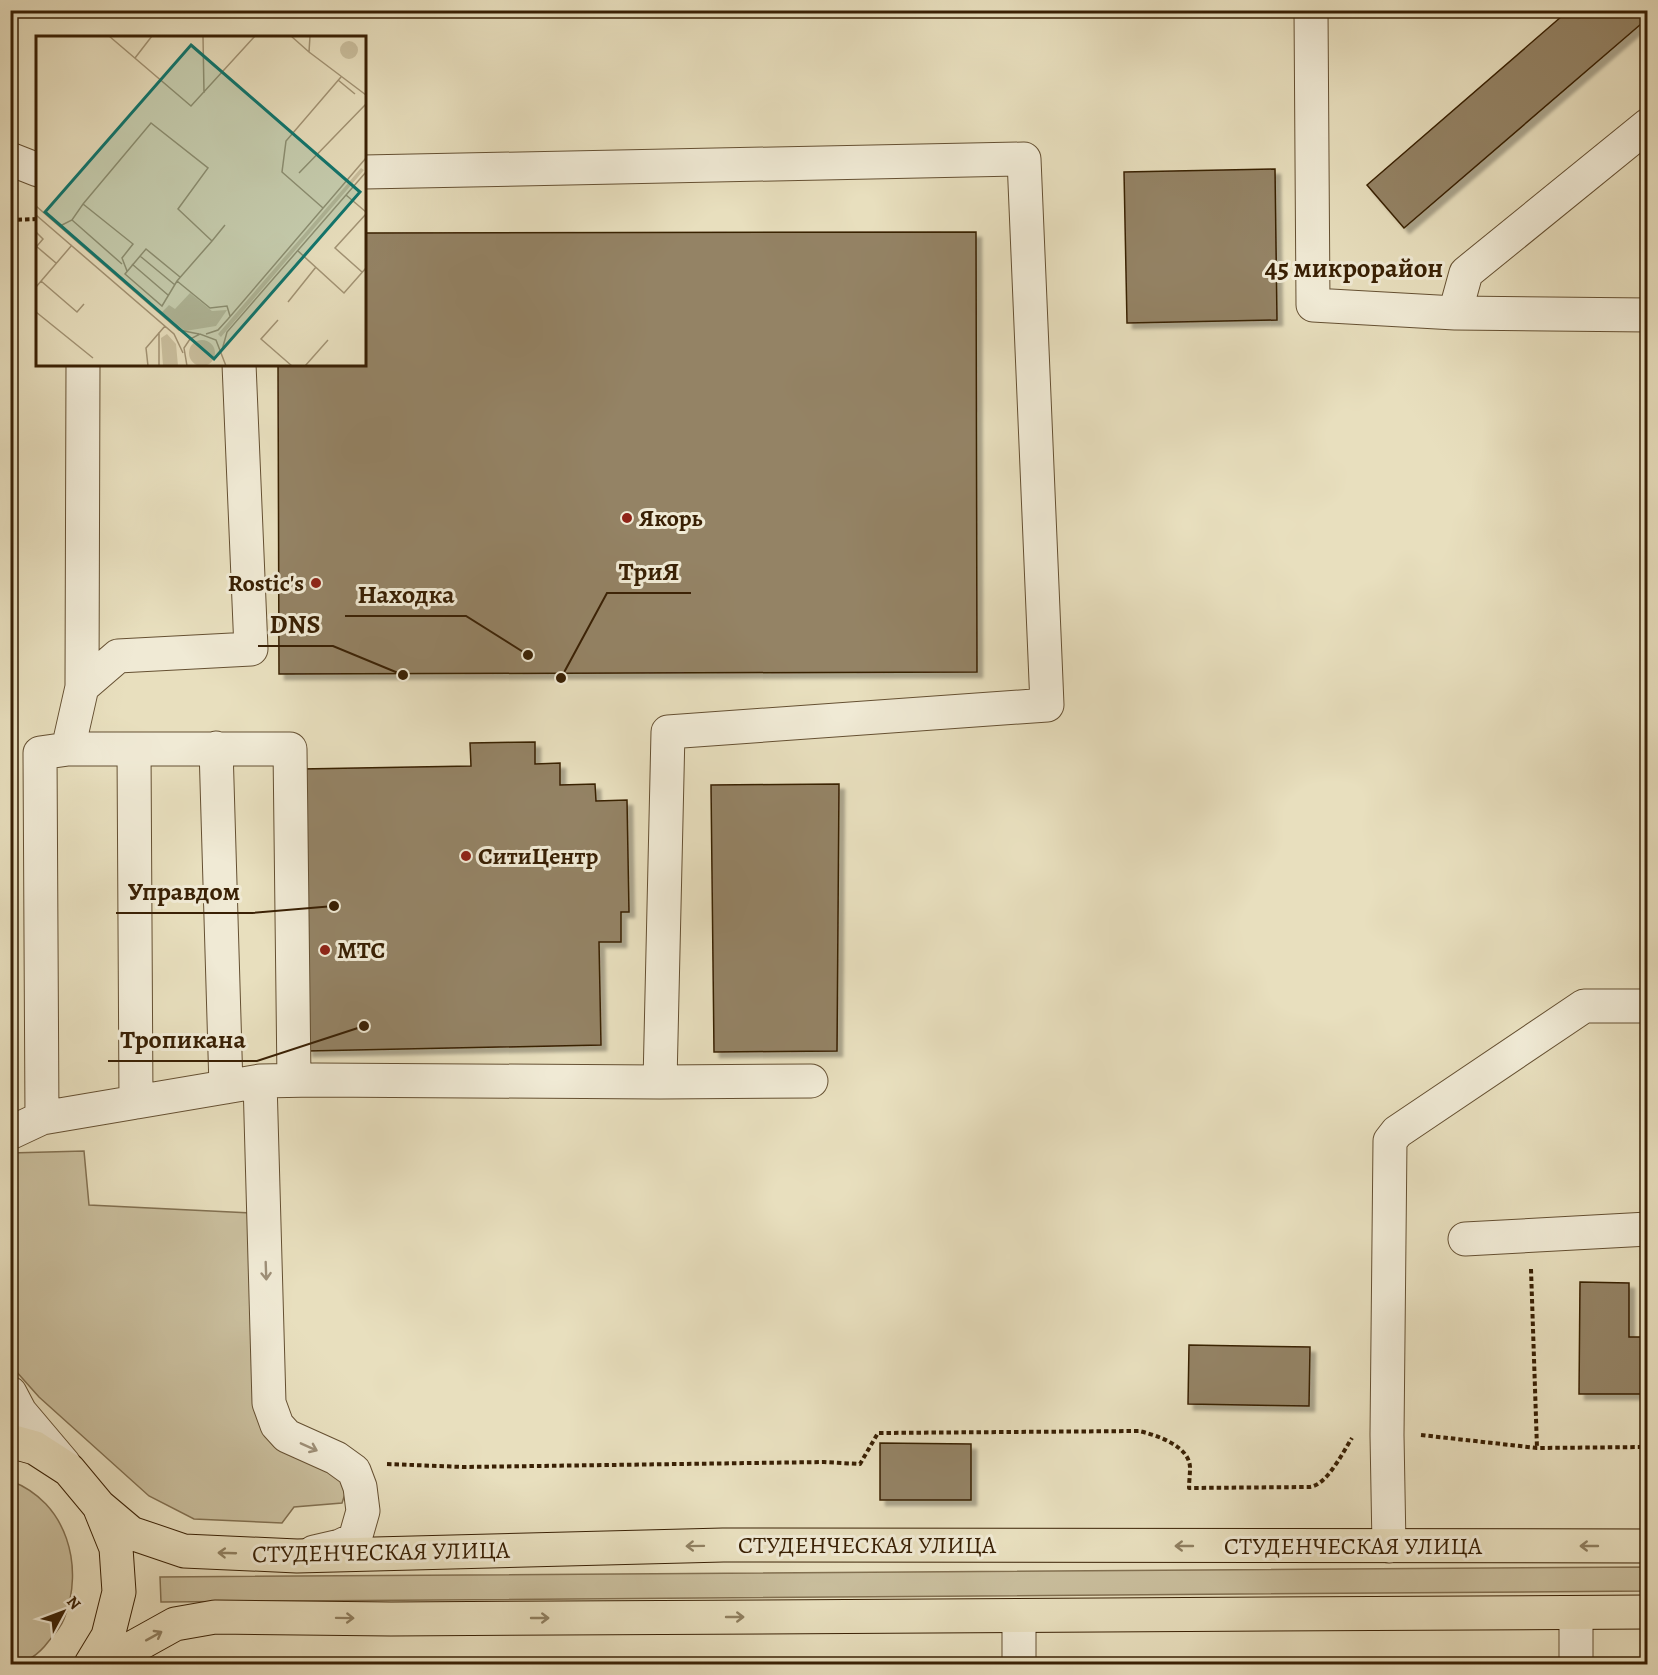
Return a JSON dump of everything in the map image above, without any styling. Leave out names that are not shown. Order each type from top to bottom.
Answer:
[{"type":"main road","points":[[10,1441],[35,1448],[69,1470],[99,1506],[116,1548],[119,1592],[108,1636],[91,1665]]},
{"type":"main road","name":"СТУДЕНЧЕСКАЯ УЛИЦА","points":[[99,1506],[131,1533],[184,1551],[297,1556],[723,1545],[1647,1546]]},
{"type":"main road","points":[[103,1665],[175,1624],[215,1617],[391,1619],[1647,1612]]},
{"type":"street","points":[[1311,10],[1313,305],[1455,313],[1647,315]]},
{"type":"street","points":[[1455,313],[1466,273],[1647,125]]},
{"type":"street","points":[[10,159],[36,169]]},
{"type":"street","points":[[366,172],[1024,159],[1047,705],[668,732],[660,1082]]},
{"type":"street","points":[[68,749],[82,687],[83,366]]},
{"type":"street","points":[[82,687],[118,657],[250,649],[239,366]]},
{"type":"street","points":[[216,748],[226,1087]]},
{"type":"street","points":[[42,1118],[40,753],[68,749],[290,748],[294,1080]]},
{"type":"street","points":[[134,749],[136,1102]]},
{"type":"street","points":[[1389,1546],[1387,1435],[1390,1141],[1396,1132],[1584,1006],[1647,1006]]},
{"type":"street","points":[[10,1133],[42,1118],[260,1081],[811,1082]]},
{"type":"street","points":[[260,1081],[270,1403],[276,1425],[287,1436],[336,1458],[354,1471],[360,1486],[363,1511],[355,1539],[340,1546],[297,1556]]},
{"type":"street","points":[[1465,1239],[1647,1229]]},
{"type":"street","points":[[10,1393],[20,1412],[69,1470]]},
{"type":"street","points":[[1576,1613],[1576,1665]]},
{"type":"street","points":[[1019,1616],[1019,1665]]},
{"type":"path","points":[[10,219],[36,219]]},
{"type":"path","points":[[1530,1236],[1537,1448]]},
{"type":"path","points":[[381,1464],[464,1467],[824,1462],[860,1464],[878,1433],[1139,1431],[1170,1441],[1188,1459],[1189,1488],[1310,1487],[1315,1486],[1327,1476],[1354,1435],[1422,1435],[1537,1448],[1647,1447]]},
{"type":"shaded area","points":[[84,1151],[89,1205],[251,1213],[256,1397],[312,1460],[348,1485],[342,1503],[294,1507],[282,1523],[194,1519],[149,1496],[39,1397],[15,1370],[11,1359],[10,1153]]},
{"type":"shaded area","points":[[11,1481],[30,1491],[46,1504],[58,1520],[71,1558],[72,1578],[70,1599],[61,1625],[32,1658],[16,1664],[11,1664]]},
{"type":"shaded area","points":[[1647,1567],[1648,1591],[161,1602],[160,1577]]},
{"type":"building","points":[[1569,10],[1648,10],[1648,18],[1404,228],[1367,185]]},
{"type":"building","points":[[1275,169],[1277,320],[1127,323],[1124,172]]},
{"type":"building","name":"Якорь","points":[[976,232],[977,672],[279,674],[278,366],[366,366],[366,233]]},
{"type":"building","name":"СитиЦентр","points":[[535,742],[535,764],[560,763],[560,785],[595,784],[596,801],[627,800],[629,912],[621,912],[621,942],[599,942],[601,1045],[307,1051],[301,769],[471,766],[470,743]]},
{"type":"building","points":[[839,784],[837,1051],[714,1052],[711,785]]},
{"type":"building","points":[[1580,1282],[1629,1283],[1629,1337],[1648,1337],[1648,1394],[1579,1394]]},
{"type":"building","points":[[1189,1345],[1310,1347],[1309,1406],[1188,1404]]},
{"type":"building","points":[[880,1443],[971,1444],[971,1500],[880,1500]]},
{"type":"place","name":"Якорь","points":[[627,518]]},
{"type":"place","name":"Rostic's","points":[[316,583]]},
{"type":"place","name":"Находка","points":[[528,655]]},
{"type":"place","name":"DNS","points":[[403,675]]},
{"type":"place","name":"ТриЯ","points":[[561,678]]},
{"type":"place","name":"СитиЦентр","points":[[466,856]]},
{"type":"place","name":"Управдом","points":[[334,906]]},
{"type":"place","name":"МТС","points":[[325,950]]},
{"type":"place","name":"Тропикана","points":[[364,1026]]},
{"type":"district","name":"45 микрорайон","points":[[1354,268]]}]
